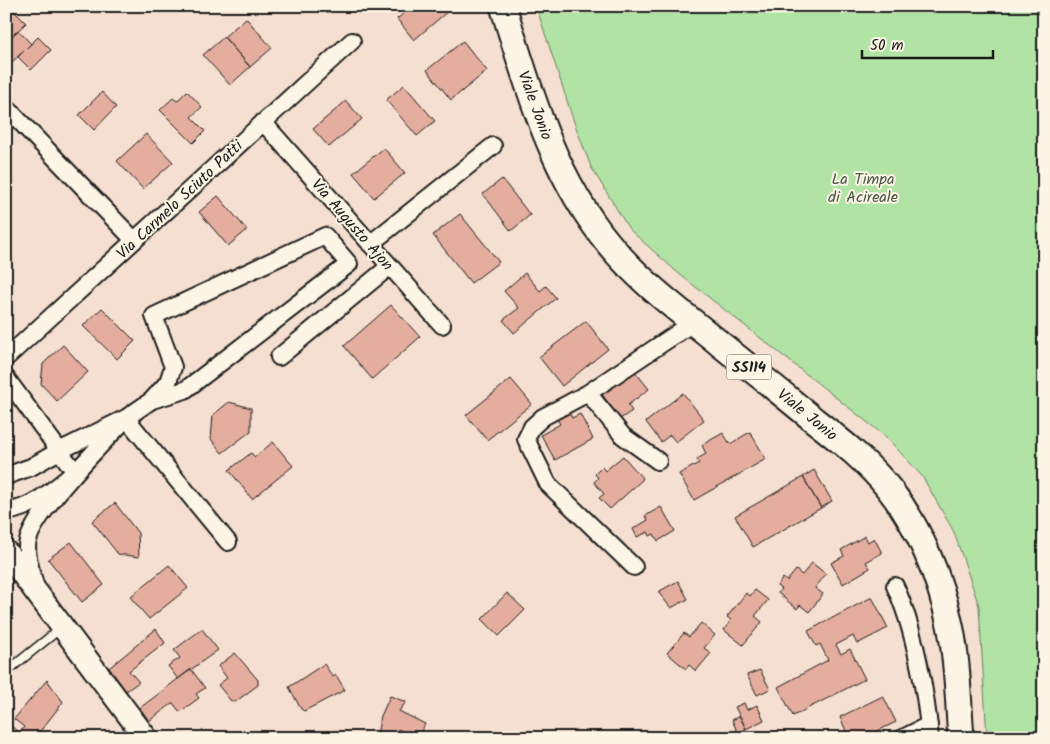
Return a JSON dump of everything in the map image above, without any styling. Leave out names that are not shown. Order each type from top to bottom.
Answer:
[{"type":"main road","name":"Viale Jonio","points":[[503,6],[548,140],[563,174],[584,210],[609,244],[636,273],[851,450],[884,484],[907,516],[926,552],[940,589],[950,626],[961,738]]},
{"type":"street","name":"Via Carmelo Sciuto Patti","points":[[6,358],[352,41]]},
{"type":"street","points":[[6,107],[134,240]]},
{"type":"street","name":"Via Augusto Ajon","points":[[263,122],[442,325]]},
{"type":"street","points":[[370,244],[493,146]]},
{"type":"street","points":[[6,485],[31,467],[59,451],[126,418],[152,400],[168,382],[173,368],[154,316],[325,236],[348,264],[184,390],[152,400]]},
{"type":"street","points":[[279,358],[390,266]]},
{"type":"street","points":[[634,567],[548,484],[526,439],[532,426],[543,417],[588,393],[694,322]]},
{"type":"street","points":[[6,378],[75,472]]},
{"type":"street","points":[[588,393],[623,436],[658,461]]},
{"type":"street","points":[[39,596],[30,568],[27,546],[30,531],[75,472],[126,418]]},
{"type":"street","points":[[126,418],[228,542]]},
{"type":"street","points":[[6,476],[31,467]]},
{"type":"street","points":[[6,512],[38,501],[75,472]]},
{"type":"street","points":[[6,552],[146,738]]},
{"type":"street","points":[[895,586],[903,602],[920,670],[929,732],[903,738]]},
{"type":"lane","points":[[6,672],[62,627]]},
{"type":"green space","name":"La Timpa di Acireale","points":[[536,6],[1044,6],[1044,738],[987,738],[979,606],[954,532],[922,476],[886,437],[678,273],[629,229],[591,167],[574,122]]},
{"type":"building","points":[[412,6],[445,6],[448,11],[414,40],[397,19]]},
{"type":"building","points":[[14,11],[26,23],[6,42],[6,18]]},
{"type":"building","points":[[246,18],[272,48],[250,67],[224,37]]},
{"type":"building","points":[[18,30],[31,44],[10,64],[6,60],[6,42]]},
{"type":"building","points":[[38,37],[51,50],[31,70],[18,57]]},
{"type":"building","points":[[224,37],[250,67],[230,85],[203,55]]},
{"type":"building","points":[[463,41],[487,71],[451,100],[427,70]]},
{"type":"building","points":[[404,85],[435,121],[417,136],[386,100]]},
{"type":"building","points":[[187,91],[202,107],[191,117],[205,131],[193,143],[160,110],[173,98],[177,101]]},
{"type":"building","points":[[102,92],[116,107],[94,130],[79,115]]},
{"type":"building","points":[[346,101],[362,119],[329,147],[313,129]]},
{"type":"building","points":[[146,134],[173,162],[143,189],[117,161]]},
{"type":"building","points":[[384,148],[405,173],[374,198],[353,173]]},
{"type":"building","points":[[502,179],[530,215],[511,231],[483,194]]},
{"type":"building","points":[[218,196],[247,230],[228,246],[199,212]]},
{"type":"building","points":[[460,214],[499,262],[471,283],[433,235]]},
{"type":"building","points":[[525,273],[540,291],[546,286],[556,298],[514,333],[503,320],[519,308],[504,291]]},
{"type":"building","points":[[391,305],[420,337],[372,379],[344,346]]},
{"type":"building","points":[[102,308],[135,341],[117,359],[83,326]]},
{"type":"building","points":[[586,321],[608,349],[562,386],[539,357]]},
{"type":"building","points":[[63,345],[88,372],[57,401],[41,384],[43,364]]},
{"type":"building","points":[[633,369],[649,389],[628,405],[632,411],[620,419],[601,393]]},
{"type":"building","points":[[511,379],[532,404],[487,440],[466,415]]},
{"type":"building","points":[[683,393],[704,420],[676,442],[670,435],[661,442],[646,422]]},
{"type":"building","points":[[229,402],[251,408],[251,431],[222,453],[211,439],[213,415]]},
{"type":"building","points":[[569,412],[572,418],[580,414],[593,439],[555,460],[541,435],[560,424],[557,419]]},
{"type":"building","points":[[750,432],[766,459],[694,500],[679,474],[699,463],[697,459],[706,454],[702,445],[723,433],[730,444]]},
{"type":"building","points":[[273,442],[293,466],[252,499],[229,470],[251,453],[255,457]]},
{"type":"building","points":[[623,456],[643,479],[610,509],[599,498],[604,494],[594,482],[598,478],[595,474],[602,467],[605,471]]},
{"type":"building","points":[[814,470],[832,501],[821,508],[803,477]]},
{"type":"building","points":[[803,477],[821,508],[753,547],[735,516]]},
{"type":"building","points":[[115,503],[138,533],[139,557],[118,554],[92,521]]},
{"type":"building","points":[[661,507],[675,531],[658,541],[654,534],[650,536],[648,532],[637,537],[633,529],[648,520],[645,516]]},
{"type":"building","points":[[865,536],[868,542],[874,538],[882,553],[866,562],[870,568],[843,584],[831,563],[844,556],[841,550]]},
{"type":"building","points":[[71,542],[104,585],[82,602],[48,559]]},
{"type":"building","points":[[812,563],[826,574],[815,588],[823,594],[809,612],[800,605],[797,609],[778,593],[781,589],[777,586],[783,578],[787,581],[796,570],[802,575]]},
{"type":"building","points":[[169,565],[188,588],[149,619],[130,597]]},
{"type":"building","points":[[678,581],[688,599],[671,608],[658,592]]},
{"type":"building","points":[[755,590],[768,600],[755,616],[762,622],[743,645],[724,630],[731,620],[727,617],[746,593],[750,596]]},
{"type":"building","points":[[507,593],[525,610],[499,636],[482,619]]},
{"type":"building","points":[[872,597],[888,628],[857,644],[853,636],[836,645],[841,654],[850,649],[865,679],[793,716],[778,687],[828,660],[820,644],[816,646],[808,631]]},
{"type":"building","points":[[701,623],[715,635],[704,648],[711,653],[696,671],[689,665],[686,669],[667,653],[684,633],[689,637]]},
{"type":"building","points":[[156,629],[165,643],[129,671],[139,682],[126,691],[109,668]]},
{"type":"building","points":[[202,629],[218,650],[178,679],[168,666],[180,658],[174,650]]},
{"type":"building","points":[[235,653],[258,680],[258,685],[235,702],[231,701],[218,685],[227,678],[218,666]]},
{"type":"building","points":[[324,664],[333,677],[336,675],[345,690],[304,711],[289,687]]},
{"type":"building","points":[[191,669],[205,688],[196,694],[199,698],[180,712],[173,703],[149,721],[140,708]]},
{"type":"building","points":[[760,670],[770,689],[757,695],[747,675]]},
{"type":"building","points":[[47,680],[63,702],[35,738],[6,738],[6,729],[10,725],[20,733],[24,727],[14,719]]},
{"type":"building","points":[[390,696],[406,702],[399,711],[425,724],[418,738],[398,729],[392,738],[376,738],[381,716]]},
{"type":"building","points":[[883,696],[896,722],[863,738],[849,738],[840,717]]},
{"type":"building","points":[[744,703],[747,710],[757,705],[764,720],[746,729],[735,707]]},
{"type":"building","points":[[740,716],[746,729],[738,733],[732,720]]}]
